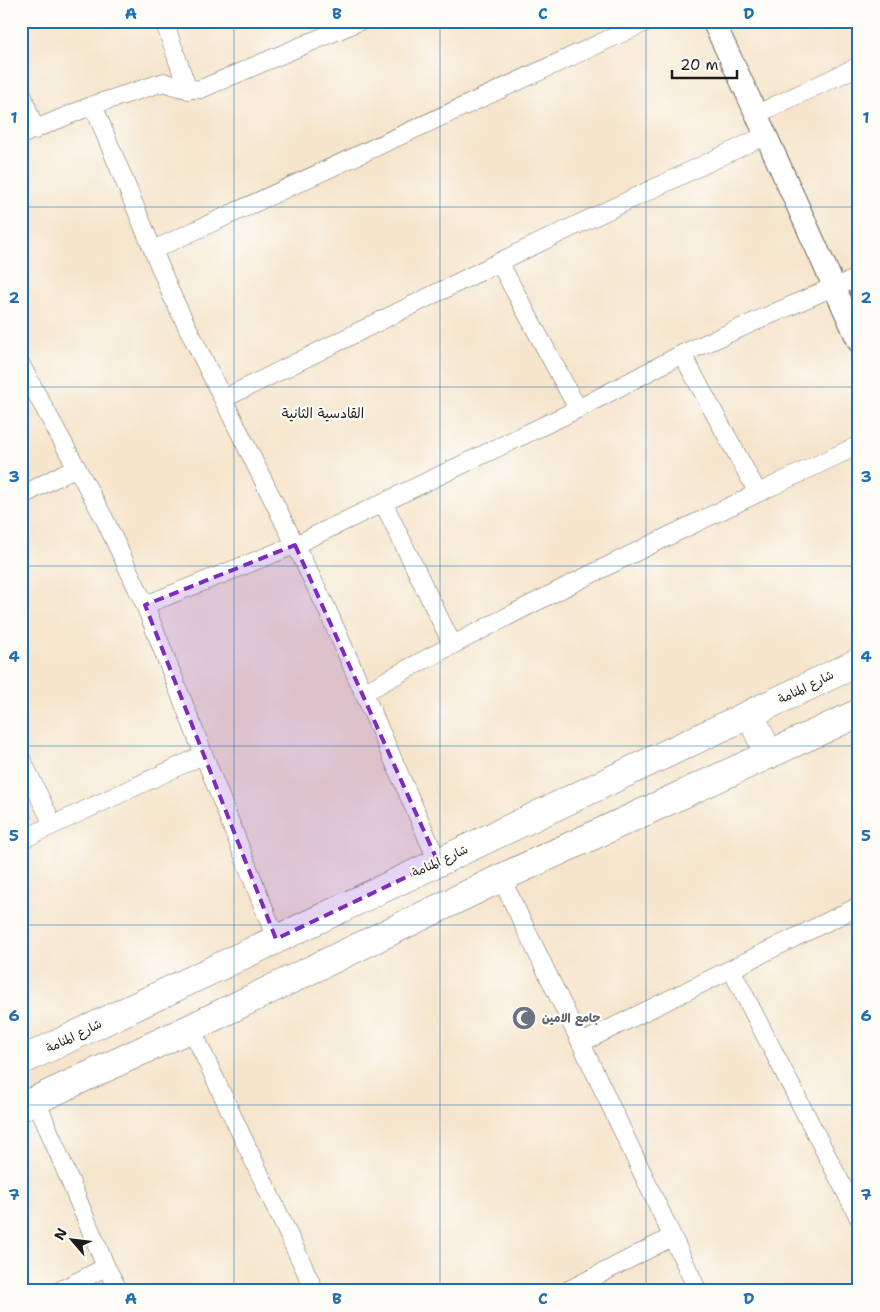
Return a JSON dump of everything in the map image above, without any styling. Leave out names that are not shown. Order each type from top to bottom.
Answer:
[{"type":"highway","name":"شارع المنامة","points":[[21,1061],[859,662]]},
{"type":"highway","points":[[29,1103],[191,1028],[501,878],[859,713]]},
{"type":"highway","points":[[750,714],[769,754]]},
{"type":"street","points":[[164,21],[188,90]]},
{"type":"street","points":[[153,250],[648,21]]},
{"type":"street","points":[[713,21],[757,114],[859,342]]},
{"type":"street","points":[[21,91],[28,132],[93,105],[164,82],[176,88],[200,89],[354,22]]},
{"type":"street","points":[[757,114],[859,66]]},
{"type":"street","points":[[93,105],[172,296],[326,607],[438,862]]},
{"type":"street","points":[[223,399],[499,262],[766,135]]},
{"type":"street","points":[[499,262],[578,410]]},
{"type":"street","points":[[145,605],[295,544],[578,410],[682,354],[833,287],[859,278]]},
{"type":"street","points":[[682,354],[758,493]]},
{"type":"street","points":[[21,365],[104,518],[145,605],[276,939]]},
{"type":"street","points":[[363,693],[452,644],[859,445]]},
{"type":"street","points":[[21,496],[76,467]]},
{"type":"street","points":[[383,502],[452,644]]},
{"type":"street","points":[[21,840],[203,755]]},
{"type":"street","points":[[21,758],[53,825]]},
{"type":"street","points":[[501,878],[698,1291]]},
{"type":"street","points":[[581,1043],[859,906]]},
{"type":"street","points":[[731,969],[859,1218]]},
{"type":"street","points":[[191,1028],[315,1291]]},
{"type":"street","points":[[29,1103],[119,1291]]},
{"type":"street","points":[[567,1291],[672,1237]]},
{"type":"street","points":[[59,1291],[106,1267]]},
{"type":"highlighted area","points":[[295,545],[438,862],[276,939],[145,605]]},
{"type":"building","points":[[21,799],[30,819],[21,824]]},
{"type":"place","name":"جامع الامين","points":[[524,1018]]},
{"type":"district","name":"القادسية الثانية","points":[[323,413]]}]
